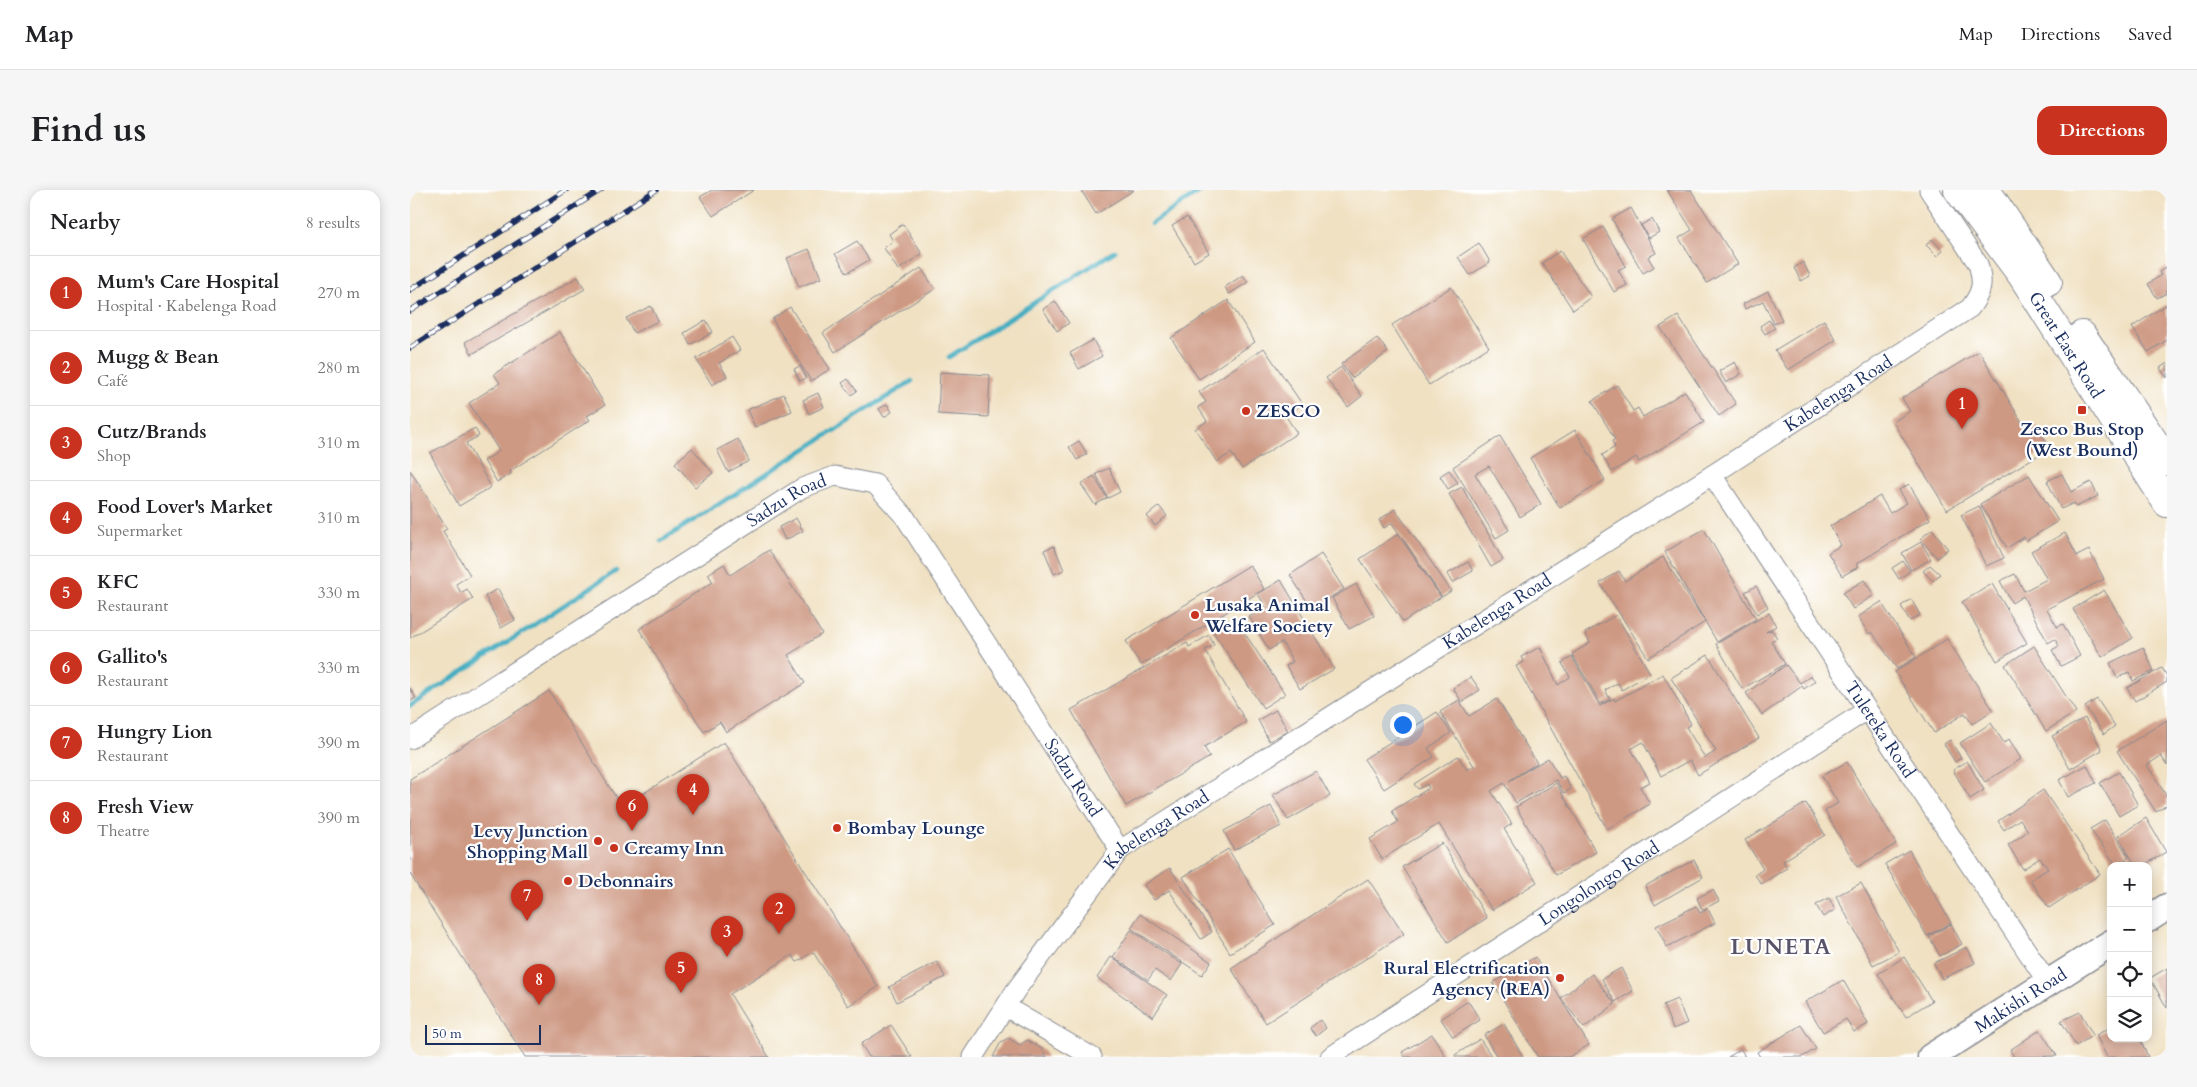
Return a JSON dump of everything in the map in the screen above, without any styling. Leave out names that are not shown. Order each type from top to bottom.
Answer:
[{"type":"main road","name":"Great East Road","points":[[1958,190],[2021,274],[2167,503]]},
{"type":"main road","name":"Great East Road","points":[[1986,190],[2167,461]]},
{"type":"main road","points":[[2152,916],[2167,907]]},
{"type":"main road","name":"Makishi Road","points":[[1931,1057],[2107,946]]},
{"type":"street","name":"Kabelenga Road","points":[[973,1057],[1006,1007],[1120,850],[1712,475],[1970,308],[1980,295],[1982,278],[1978,264],[1929,190]]},
{"type":"street","name":"Tuleteka Road","points":[[1712,475],[2048,983]]},
{"type":"street","name":"Sadzu Road","points":[[410,739],[802,488],[835,476],[875,484],[905,517],[1120,850]]},
{"type":"street","name":"Longolongo Road","points":[[1330,1057],[1867,710]]},
{"type":"street","points":[[1006,1007],[1092,1057]]},
{"type":"building","points":[[712,190],[754,190],[713,216],[700,197]]},
{"type":"building","points":[[1081,190],[1134,190],[1096,214]]},
{"type":"building","points":[[1667,190],[1691,190],[1738,264],[1707,283],[1679,238],[1692,230]]},
{"type":"building","points":[[1631,208],[1656,253],[1648,257],[1654,267],[1643,273],[1612,219]]},
{"type":"building","points":[[1187,217],[1209,253],[1194,262],[1172,226]]},
{"type":"building","points":[[1652,219],[1659,232],[1649,238],[1641,225]]},
{"type":"building","points":[[903,224],[922,254],[898,270],[884,248],[893,241],[889,234]]},
{"type":"building","points":[[1603,227],[1626,266],[1618,270],[1627,285],[1614,292],[1583,239]]},
{"type":"building","points":[[1932,239],[1943,251],[1937,256],[1926,245]]},
{"type":"building","points":[[857,241],[869,260],[847,273],[835,254]]},
{"type":"building","points":[[1479,243],[1490,262],[1470,275],[1458,257]]},
{"type":"building","points":[[809,249],[821,278],[799,287],[787,258]]},
{"type":"building","points":[[1560,251],[1591,297],[1573,310],[1542,263]]},
{"type":"building","points":[[1803,262],[1810,276],[1801,281],[1794,268]]},
{"type":"building","points":[[2167,267],[2167,293],[2157,298],[2148,284],[2161,275],[2159,272]]},
{"type":"building","points":[[921,268],[935,289],[835,352],[823,333]]},
{"type":"building","points":[[1243,275],[1248,282],[1229,294],[1225,287]]},
{"type":"building","points":[[578,277],[585,289],[472,354],[465,342]]},
{"type":"building","points":[[1451,287],[1489,347],[1429,385],[1392,325]]},
{"type":"building","points":[[1768,291],[1782,320],[1774,324],[1763,301],[1745,309],[1743,304]]},
{"type":"building","points":[[1228,300],[1255,342],[1199,379],[1171,338]]},
{"type":"building","points":[[1055,301],[1069,323],[1057,331],[1043,309]]},
{"type":"building","points":[[2167,304],[2167,340],[2148,352],[2132,327]]},
{"type":"building","points":[[651,306],[658,321],[634,333],[626,318]]},
{"type":"building","points":[[790,307],[830,369],[811,381],[772,319]]},
{"type":"building","points":[[1678,316],[1736,404],[1719,416],[1660,327]]},
{"type":"building","points":[[706,320],[713,332],[690,345],[684,333]]},
{"type":"building","points":[[1769,320],[1775,328],[1765,334],[1760,326]]},
{"type":"building","points":[[1824,320],[1836,340],[1788,370],[1775,350]]},
{"type":"building","points":[[560,332],[605,405],[587,416],[590,420],[510,471],[511,474],[497,482],[484,461],[499,451],[469,403],[500,383],[494,374]]},
{"type":"building","points":[[732,337],[740,350],[719,363],[727,376],[712,385],[696,359]]},
{"type":"building","points":[[1377,338],[1388,352],[1352,378],[1341,364]]},
{"type":"building","points":[[1093,340],[1102,356],[1079,369],[1070,353]]},
{"type":"building","name":"ZESCO","points":[[1264,348],[1302,404],[1285,415],[1297,433],[1242,469],[1231,453],[1217,462],[1195,429],[1207,421],[1198,407],[1206,402],[1199,392]]},
{"type":"building","points":[[1979,351],[2028,432],[2037,426],[2050,448],[1947,510],[1893,422],[1910,411],[1902,398]]},
{"type":"building","points":[[1735,362],[1741,374],[1726,383],[1719,371]]},
{"type":"building","points":[[2167,363],[2167,378],[2160,368]]},
{"type":"building","points":[[800,366],[806,378],[800,381],[794,369]]},
{"type":"building","points":[[1341,367],[1362,396],[1348,407],[1326,378]]},
{"type":"building","points":[[940,372],[990,375],[988,417],[938,414]]},
{"type":"building","points":[[848,379],[857,391],[851,395],[842,383]]},
{"type":"building","points":[[1617,385],[1633,411],[1638,408],[1643,417],[1685,391],[1704,422],[1639,462],[1636,457],[1612,472],[1602,455],[1615,447],[1612,441],[1615,439],[1592,401]]},
{"type":"building","points":[[818,393],[824,407],[809,414],[803,400]]},
{"type":"building","points":[[784,394],[792,411],[755,427],[747,410]]},
{"type":"building","points":[[887,404],[892,412],[884,417],[879,409]]},
{"type":"building","points":[[475,428],[479,436],[466,443],[491,487],[459,506],[430,453]]},
{"type":"building","points":[[1575,430],[1605,480],[1560,508],[1530,458]]},
{"type":"building","points":[[1500,436],[1541,504],[1520,517],[1489,466],[1475,474],[1509,530],[1496,538],[1453,467]]},
{"type":"building","points":[[738,439],[749,461],[728,472],[717,450]]},
{"type":"building","points":[[1079,441],[1087,454],[1077,460],[1069,447]]},
{"type":"building","points":[[692,448],[713,473],[695,487],[675,463]]},
{"type":"building","points":[[1109,468],[1120,492],[1108,498],[1096,474]]},
{"type":"building","points":[[410,470],[447,529],[443,531],[470,575],[456,584],[461,593],[467,589],[473,599],[410,638]]},
{"type":"building","points":[[1449,470],[1458,483],[1448,489],[1440,476]]},
{"type":"building","points":[[2062,474],[2071,492],[2091,482],[2098,496],[2076,507],[2074,503],[2061,509],[2047,481]]},
{"type":"building","points":[[2029,475],[2058,521],[2026,541],[2024,537],[2007,548],[1980,504]]},
{"type":"building","points":[[1094,476],[1107,498],[1095,505],[1081,484]]},
{"type":"building","points":[[1909,484],[1930,519],[1856,564],[1858,567],[1842,576],[1828,553],[1841,545],[1830,526],[1880,496],[1890,513],[1907,503],[1899,490]]},
{"type":"building","points":[[1462,487],[1503,560],[1491,567],[1449,494]]},
{"type":"building","points":[[1159,506],[1167,516],[1155,526],[1147,516]]},
{"type":"building","points":[[1979,506],[2004,558],[1986,566],[1961,515]]},
{"type":"building","points":[[1395,509],[1451,591],[1442,597],[1392,523],[1384,528],[1379,520]]},
{"type":"building","points":[[796,518],[803,531],[785,540],[779,527]]},
{"type":"building","points":[[1704,529],[1756,619],[1717,642],[1665,552]]},
{"type":"building","points":[[1932,529],[1948,549],[1937,558],[1920,539]]},
{"type":"building","points":[[2065,533],[2077,556],[2089,550],[2104,579],[2047,609],[2057,627],[2063,624],[2080,656],[2061,666],[2052,650],[2059,646],[2055,639],[2048,643],[2023,596],[2012,603],[2000,581],[2015,574],[2024,591],[2047,579],[2031,551]]},
{"type":"building","points":[[1398,534],[1441,597],[1403,622],[1360,559]]},
{"type":"building","points":[[1921,542],[1931,559],[1911,570],[1902,553]]},
{"type":"building","points":[[1054,546],[1064,570],[1054,574],[1044,550]]},
{"type":"building","points":[[769,550],[822,634],[788,655],[805,683],[726,732],[720,722],[704,732],[639,629],[713,582],[708,574],[724,564],[730,575]]},
{"type":"building","points":[[1321,554],[1344,589],[1312,609],[1290,575]]},
{"type":"building","points":[[1663,557],[1705,622],[1648,658],[1600,583],[1619,571],[1625,581]]},
{"type":"building","points":[[1903,561],[1910,571],[1899,579],[1892,568]]},
{"type":"building","points":[[1468,562],[1473,571],[1452,583],[1447,574]]},
{"type":"building","name":"Lusaka Animal Welfare Society","points":[[1250,565],[1264,589],[1141,665],[1126,641]]},
{"type":"building","points":[[1930,565],[1940,574],[1933,581],[1923,571]]},
{"type":"building","points":[[1281,580],[1334,669],[1300,689],[1286,666],[1293,662],[1282,642],[1269,650],[1249,617],[1266,607],[1258,594]]},
{"type":"building","points":[[1864,580],[1874,595],[1853,609],[1843,593]]},
{"type":"building","points":[[1356,584],[1374,616],[1349,629],[1332,598]]},
{"type":"building","points":[[1992,584],[2027,643],[1997,661],[1962,602]]},
{"type":"building","points":[[1756,586],[1768,607],[1757,614],[1745,592]]},
{"type":"building","points":[[498,589],[515,620],[501,628],[485,596]]},
{"type":"building","points":[[2104,590],[2133,638],[2102,657],[2073,609]]},
{"type":"building","points":[[1911,599],[1920,615],[1910,621],[1901,606]]},
{"type":"building","points":[[1881,602],[1916,657],[1897,669],[1872,632],[1869,634],[1858,617]]},
{"type":"building","points":[[1769,613],[1776,626],[1766,632],[1772,630],[1777,638],[1771,641],[1785,664],[1742,689],[1716,644]]},
{"type":"building","points":[[1616,615],[1650,673],[1622,690],[1618,683],[1605,690],[1610,699],[1601,704],[1572,654],[1590,643],[1585,633]]},
{"type":"building","points":[[1225,616],[1232,628],[1238,623],[1285,694],[1263,708],[1210,627]]},
{"type":"building","points":[[1209,635],[1214,645],[1205,650],[1246,722],[1204,747],[1210,757],[1126,806],[1071,710],[1187,643],[1189,647]]},
{"type":"building","points":[[1947,639],[1993,710],[1972,724],[1965,713],[1934,733],[1895,672]]},
{"type":"building","points":[[2034,646],[2076,712],[2046,731],[2005,665]]},
{"type":"building","points":[[1540,647],[1558,685],[1570,677],[1562,663],[1572,657],[1600,706],[1614,698],[1615,701],[1663,674],[1691,724],[1686,727],[1705,758],[1716,751],[1671,678],[1708,655],[1759,738],[1698,775],[1690,760],[1661,776],[1643,742],[1631,749],[1650,782],[1640,787],[1650,804],[1607,829],[1516,666],[1524,662],[1521,657]]},
{"type":"building","points":[[2143,647],[2154,671],[2133,681],[2129,672],[2117,678],[2110,663]]},
{"type":"building","points":[[1786,665],[1800,683],[1811,676],[1815,681],[1804,689],[1802,686],[1762,715],[1746,693]]},
{"type":"building","points":[[2162,668],[2167,676],[2167,682],[2135,701],[2127,688]]},
{"type":"building","points":[[1471,677],[1480,690],[1462,702],[1453,688]]},
{"type":"building","points":[[410,688],[416,698],[410,701]]},
{"type":"building","name":"Levy Junction Shopping Mall","points":[[549,691],[622,807],[724,742],[878,987],[848,1006],[813,952],[797,962],[792,955],[730,994],[769,1057],[525,1057],[410,874],[410,779]]},
{"type":"building","points":[[1497,699],[1537,763],[1509,781],[1548,758],[1560,778],[1564,776],[1571,789],[1564,793],[1556,780],[1516,803],[1504,783],[1491,791],[1512,824],[1504,829],[1537,882],[1492,910],[1439,824],[1382,859],[1370,839],[1398,822],[1392,811],[1429,788],[1427,784],[1418,789],[1414,784],[1458,756],[1467,770],[1474,766],[1440,712],[1459,700],[1469,716]]},
{"type":"building","points":[[2097,699],[2115,726],[2104,734],[2085,707]]},
{"type":"building","points":[[1276,710],[1288,731],[1269,741],[1258,720]]},
{"type":"building","points":[[1437,712],[1451,733],[1428,748],[1434,757],[1384,789],[1364,759]]},
{"type":"building","points":[[2085,718],[2102,750],[2070,769],[2052,736]]},
{"type":"building","points":[[2167,720],[2167,765],[2161,756],[2147,765],[2167,797],[2167,805],[2156,812],[2117,751]]},
{"type":"building","points":[[1991,723],[2004,743],[2009,739],[2021,759],[1985,782],[1960,743]]},
{"type":"building","points":[[1950,740],[1961,758],[1955,762],[1944,744]]},
{"type":"building","points":[[1967,761],[1984,790],[1970,799],[1953,770]]},
{"type":"building","points":[[1847,762],[1896,844],[1857,867],[1825,811],[1838,803],[1822,776]]},
{"type":"building","points":[[2087,765],[2096,783],[2068,797],[2059,780]]},
{"type":"building","points":[[1316,771],[1330,796],[1288,820],[1273,795]]},
{"type":"building","points":[[2119,772],[2138,805],[2119,816],[2100,783]]},
{"type":"building","points":[[1556,783],[1596,852],[1556,875],[1516,807]]},
{"type":"building","points":[[2043,790],[2100,874],[2049,908],[2030,880],[2048,869],[2040,858],[2023,869],[2008,845],[2028,831],[2020,819],[2004,830],[1998,821]]},
{"type":"building","points":[[1806,803],[1825,835],[1783,861],[1787,868],[1761,884],[1755,875],[1763,869],[1745,840]]},
{"type":"building","points":[[1271,806],[1281,826],[1234,850],[1224,831]]},
{"type":"building","points":[[2146,818],[2166,852],[2149,862],[2134,862],[2118,836]]},
{"type":"building","points":[[2105,820],[2129,857],[2122,862],[2114,862],[2090,829]]},
{"type":"building","points":[[1442,843],[1487,918],[1448,942],[1402,867]]},
{"type":"building","points":[[1228,849],[1275,925],[1230,953],[1183,877]]},
{"type":"building","points":[[1909,850],[1951,923],[1927,936],[1885,864]]},
{"type":"building","points":[[1694,860],[1703,877],[1655,905],[1645,886]]},
{"type":"building","points":[[1170,868],[1212,932],[1201,939],[1169,890],[1154,900],[1144,885]]},
{"type":"building","points":[[1368,879],[1404,934],[1266,1023],[1231,968]]},
{"type":"building","points":[[1861,883],[1899,952],[1873,965],[1836,896]]},
{"type":"building","points":[[1713,890],[1719,901],[1702,910],[1697,898]]},
{"type":"building","points":[[1829,898],[1835,910],[1823,917],[1816,905]]},
{"type":"building","points":[[1696,906],[1700,913],[1708,909],[1715,923],[1667,947],[1656,926]]},
{"type":"building","points":[[1140,914],[1211,962],[1202,975],[1131,928]]},
{"type":"building","points":[[1951,924],[1962,944],[1940,956],[1929,936]]},
{"type":"building","points":[[1131,930],[1182,964],[1171,981],[1155,970],[1148,980],[1113,957]]},
{"type":"building","points":[[1967,947],[1975,963],[1942,979],[1934,963]]},
{"type":"building","points":[[1111,957],[1167,995],[1153,1017],[1097,978]]},
{"type":"building","points":[[1535,957],[1589,1045],[1569,1057],[1538,1057],[1493,983]]},
{"type":"building","points":[[1904,957],[1932,1001],[1906,1017],[1878,974]]},
{"type":"building","points":[[937,962],[945,977],[897,1002],[889,987]]},
{"type":"building","points":[[1621,968],[1633,991],[1615,1002],[1602,979]]},
{"type":"building","points":[[2167,968],[2167,1008],[2152,982],[2152,977]]},
{"type":"building","points":[[1592,974],[1615,1004],[1584,1028],[1561,998]]},
{"type":"building","points":[[1843,980],[1868,1024],[1854,1032],[1846,1019],[1823,1032],[1805,1002]]},
{"type":"building","points":[[1677,999],[1687,1023],[1673,1029],[1663,1005]]},
{"type":"building","points":[[1468,1001],[1480,1020],[1453,1037],[1441,1019]]},
{"type":"building","points":[[2080,1012],[2093,1035],[2076,1046],[2061,1021]]},
{"type":"building","points":[[1320,1020],[1326,1028],[1316,1036],[1310,1028]]},
{"type":"building","points":[[1504,1024],[1523,1057],[1497,1057],[1484,1035]]},
{"type":"building","points":[[891,1025],[912,1057],[869,1057],[861,1044]]},
{"type":"building","points":[[1801,1025],[1816,1049],[1802,1057],[1760,1057],[1757,1052]]},
{"type":"building","points":[[2107,1029],[2107,1042],[2142,1042],[2148,1057],[2107,1057],[2096,1035]]},
{"type":"building","points":[[2040,1030],[2057,1056],[2014,1057],[2010,1050]]},
{"type":"building","points":[[1432,1034],[1446,1057],[1405,1057],[1402,1052]]},
{"type":"building","points":[[1008,1038],[1020,1045],[1027,1040],[1042,1049],[1047,1057],[993,1057],[1001,1042]]},
{"type":"building","points":[[1480,1039],[1492,1057],[1456,1057],[1455,1055]]},
{"type":"building","points":[[1741,1049],[1745,1057],[1728,1057]]},
{"type":"waterway","points":[[1151,224],[1202,190]]},
{"type":"waterway","points":[[949,357],[1115,251]]},
{"type":"waterway","points":[[661,541],[912,381]]},
{"type":"waterway","points":[[410,706],[616,571]]},
{"type":"railway","points":[[410,290],[566,190]]},
{"type":"railway","points":[[410,311],[601,190]]},
{"type":"railway","points":[[410,348],[656,190]]},
{"type":"place","name":"Zesco Bus Stop (West Bound)","points":[[2082,410]]},
{"type":"place","name":"ZESCO","points":[[1246,411]]},
{"type":"place","name":"Mum's Care Hospital","points":[[1962,429]]},
{"type":"place","name":"Lusaka Animal Welfare Society","points":[[1195,615]]},
{"type":"place","name":"Food Lover's Market","points":[[693,815]]},
{"type":"place","name":"Bombay Lounge","points":[[837,828]]},
{"type":"place","name":"Gallito's","points":[[632,831]]},
{"type":"place","name":"Levy Junction Shopping Mall","points":[[598,841]]},
{"type":"place","name":"Creamy Inn","points":[[614,848]]},
{"type":"place","name":"Debonnairs","points":[[568,881]]},
{"type":"place","name":"Hungry Lion","points":[[527,921]]},
{"type":"place","name":"Mugg & Bean","points":[[779,934]]},
{"type":"place","name":"Cutz/Brands","points":[[727,957]]},
{"type":"place","name":"Rural Electrification Agency (REA)","points":[[1560,978]]},
{"type":"place","name":"KFC","points":[[681,993]]},
{"type":"place","name":"Fresh View","points":[[539,1005]]},
{"type":"district","name":"LUNETA","points":[[1781,947]]}]
